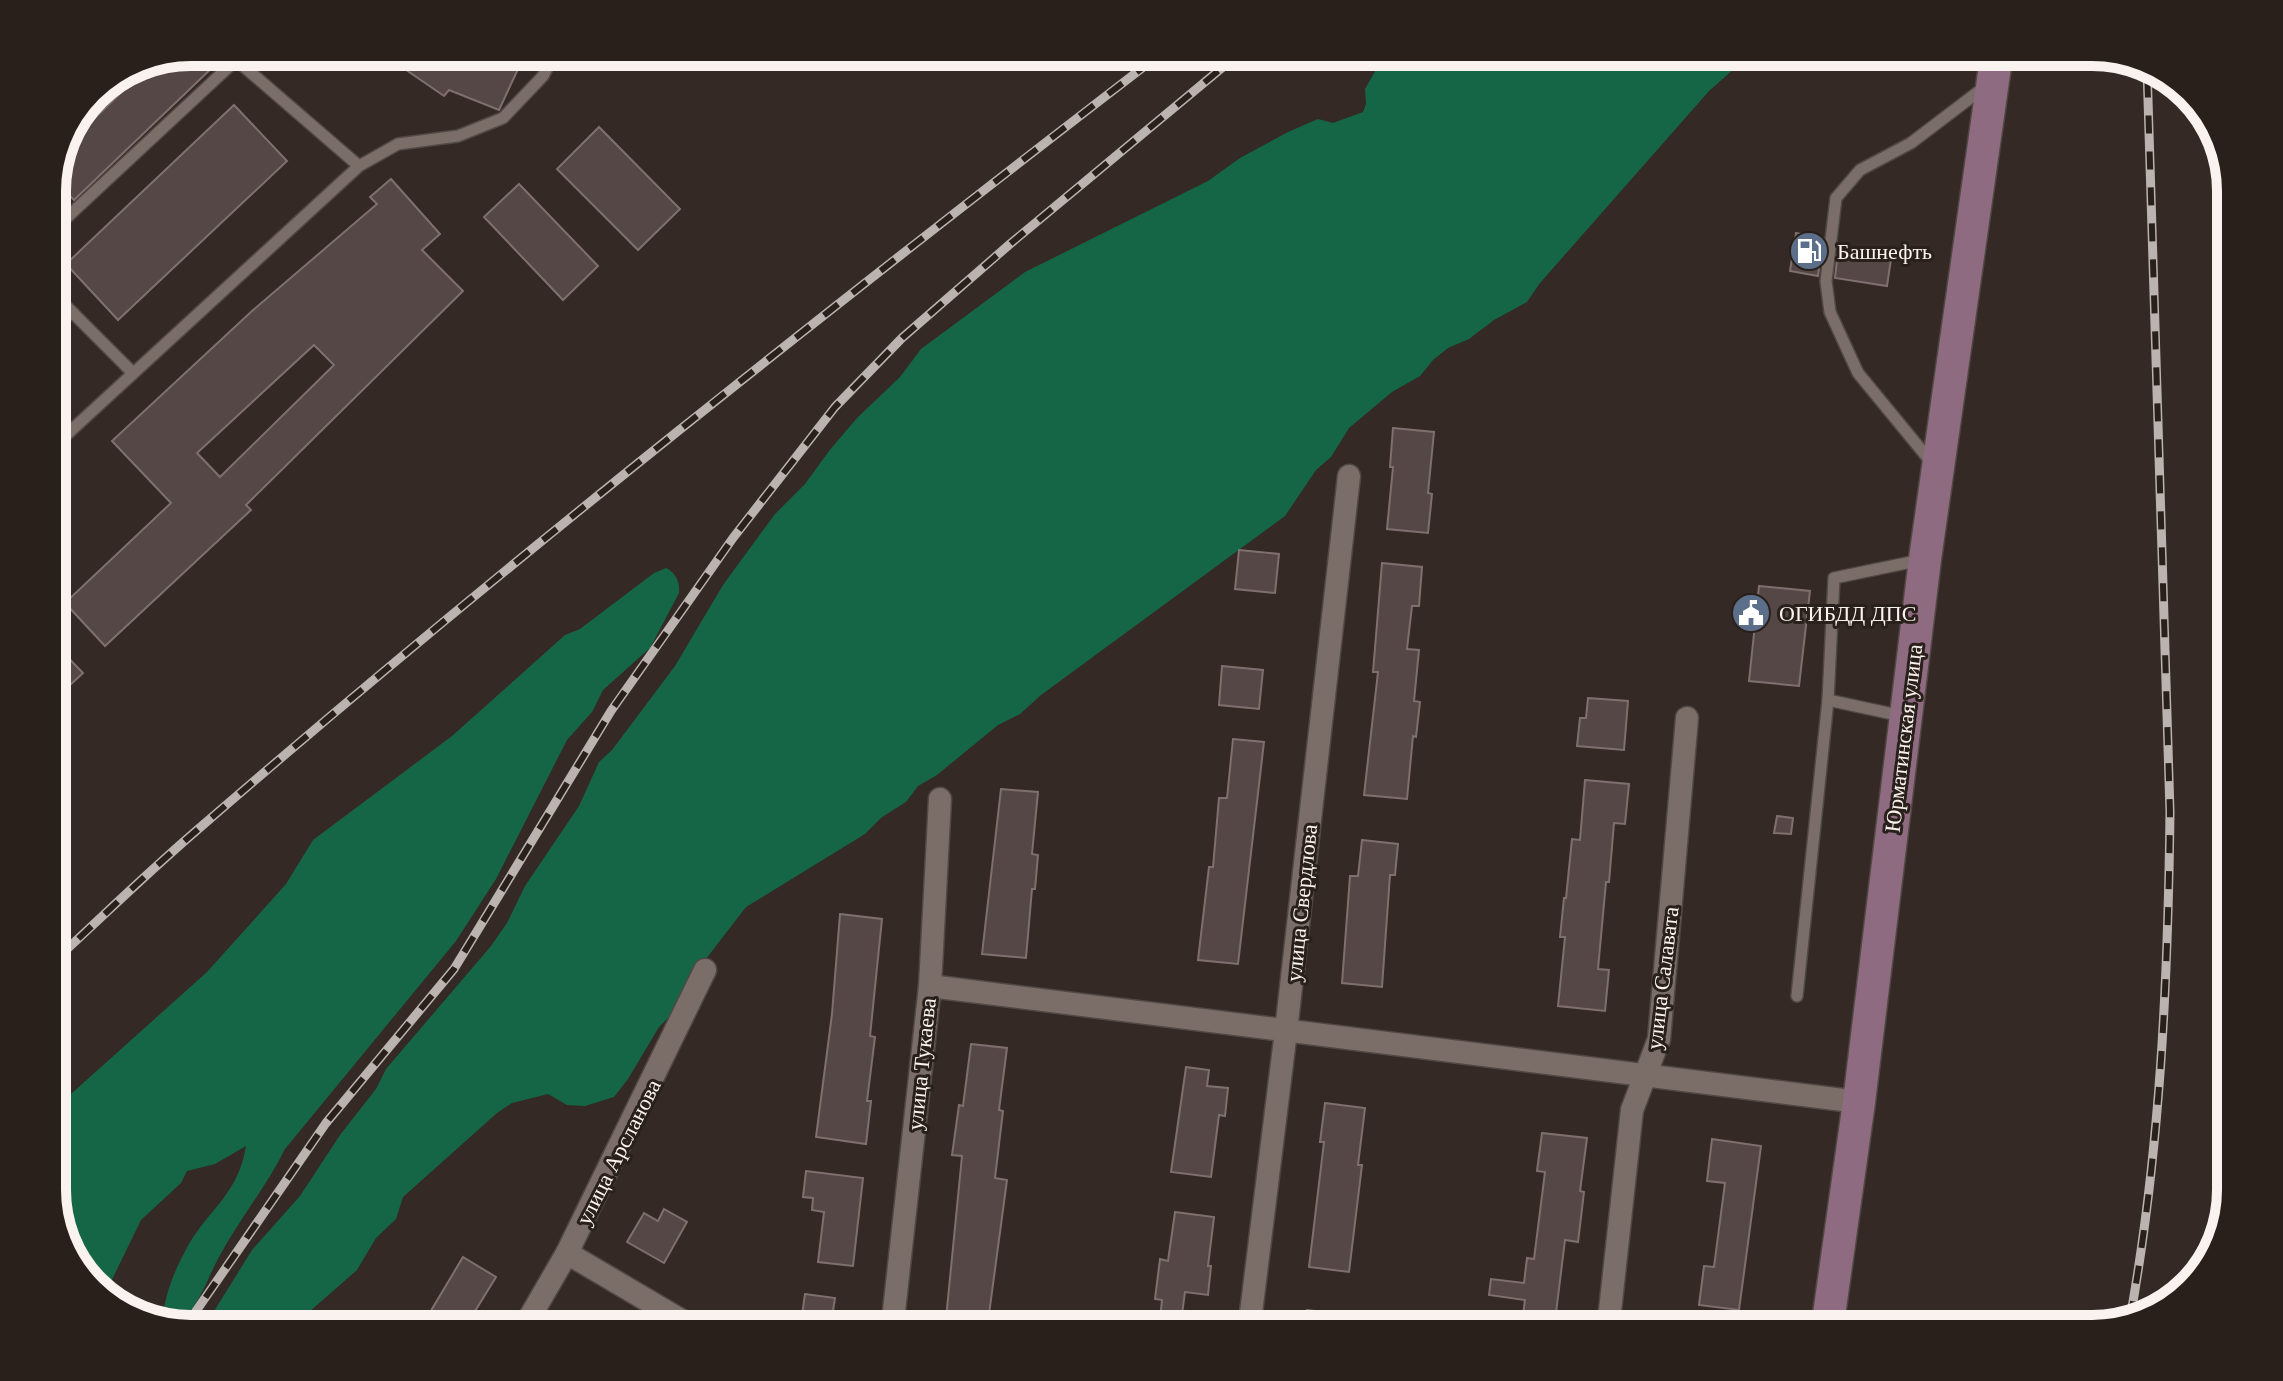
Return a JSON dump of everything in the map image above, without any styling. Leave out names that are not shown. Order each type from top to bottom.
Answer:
[{"type":"main road","name":"Юрматинская улица","points":[[1829,1315],[1859,1102],[1925,559],[1995,66]]},
{"type":"street","name":"улица Свердлова","points":[[1251,1315],[1349,476]]},
{"type":"street","name":"улица Салавата","points":[[1610,1315],[1632,1110],[1659,1039],[1687,718]]},
{"type":"street","name":"улица Тукаева","points":[[894,1315],[930,986],[940,799]]},
{"type":"street","name":"улица Арсланова","points":[[531,1315],[567,1253],[705,970]]},
{"type":"street","points":[[930,986],[1859,1102]]},
{"type":"street","points":[[567,1253],[672,1315]]},
{"type":"lane","points":[[66,218],[222,66]]},
{"type":"lane","points":[[242,66],[359,166]]},
{"type":"lane","points":[[66,435],[359,166],[398,144],[458,136],[503,118],[543,76],[548,66]]},
{"type":"lane","points":[[1937,470],[1858,373],[1830,312],[1826,281],[1836,198],[1860,170],[1911,143],[1995,66]]},
{"type":"lane","points":[[66,306],[133,373]]},
{"type":"lane","points":[[66,314],[74,314]]},
{"type":"lane","points":[[1797,996],[1828,700],[1834,578],[1925,559]]},
{"type":"lane","points":[[1828,700],[1906,717]]},
{"type":"green space","points":[[1378,66],[1737,66],[1709,91],[1540,283],[1527,302],[1494,320],[1469,339],[1448,348],[1420,376],[1392,392],[1349,428],[1331,457],[1316,470],[1285,516],[1041,695],[1020,714],[998,725],[937,775],[918,786],[906,802],[882,817],[865,834],[746,907],[692,977],[675,1011],[659,1027],[614,1097],[585,1106],[567,1105],[548,1094],[512,1103],[497,1113],[403,1197],[396,1219],[376,1238],[357,1270],[304,1315],[212,1315],[252,1250],[300,1196],[340,1135],[376,1089],[386,1069],[491,946],[507,923],[525,886],[579,806],[599,762],[612,750],[675,666],[723,585],[775,514],[805,484],[857,418],[900,377],[921,349],[1025,272],[1208,181],[1240,158],[1288,132],[1318,119],[1333,123],[1363,112],[1365,89]]},
{"type":"green space","points":[[666,568],[672,572],[677,578],[679,593],[650,648],[603,690],[592,712],[567,740],[496,879],[456,941],[285,1149],[227,1243],[191,1310],[187,1315],[163,1312],[179,1263],[197,1231],[237,1176],[246,1146],[215,1164],[187,1171],[181,1183],[141,1220],[110,1284],[87,1259],[68,1214],[66,1098],[207,972],[286,884],[313,840],[452,736],[565,635],[580,629],[654,573]]},
{"type":"building","points":[[214,66],[74,200],[66,192],[68,167],[83,129],[133,81],[143,76],[167,68]]},
{"type":"building","points":[[400,66],[519,66],[499,110],[449,90],[444,96]]},
{"type":"building","points":[[234,105],[287,161],[118,320],[66,264]]},
{"type":"building","points":[[599,127],[680,209],[638,250],[557,169]]},
{"type":"building","points":[[391,179],[440,234],[422,250],[463,291],[246,505],[251,510],[105,646],[66,602],[171,503],[112,441],[252,311],[377,204],[370,197]],"holes":[[[314,345],[334,365],[220,477],[197,453]]]},
{"type":"building","points":[[519,184],[598,266],[563,300],[484,217]]},
{"type":"building","points":[[1796,233],[1823,238],[1818,276],[1790,271]]},
{"type":"building","points":[[1838,251],[1891,259],[1887,286],[1835,278]]},
{"type":"building","points":[[1393,428],[1434,432],[1428,533],[1387,529]]},
{"type":"building","points":[[1239,550],[1279,554],[1275,593],[1235,589]]},
{"type":"building","points":[[1382,563],[1422,567],[1419,606],[1412,606],[1407,649],[1419,650],[1414,701],[1420,702],[1416,737],[1413,736],[1407,799],[1364,795],[1378,672],[1373,672]]},
{"type":"building","points":[[1759,586],[1810,591],[1799,686],[1749,681]]},
{"type":"building","points":[[66,655],[83,673],[66,689]]},
{"type":"building","points":[[1222,666],[1263,670],[1259,709],[1219,705]]},
{"type":"building","points":[[1588,698],[1628,701],[1624,750],[1577,746],[1580,718],[1586,718]]},
{"type":"building","points":[[1233,739],[1264,742],[1238,964],[1198,960],[1209,867],[1213,867],[1219,798],[1227,798]]},
{"type":"building","points":[[1585,780],[1629,784],[1625,824],[1614,823],[1609,882],[1606,882],[1598,969],[1609,970],[1605,1011],[1558,1006],[1565,937],[1560,937],[1564,898],[1572,839],[1580,840]]},
{"type":"building","points":[[1001,789],[1038,792],[1032,854],[1038,855],[1026,958],[982,954]]},
{"type":"building","points":[[1777,816],[1793,818],[1791,834],[1774,833]]},
{"type":"building","points":[[1362,840],[1398,844],[1395,875],[1390,875],[1382,987],[1342,983],[1350,876],[1358,876]]},
{"type":"building","points":[[840,914],[882,919],[870,1036],[875,1037],[867,1101],[871,1101],[866,1144],[816,1137],[832,1014]]},
{"type":"building","points":[[971,1044],[1007,1048],[995,1178],[1007,1180],[989,1315],[946,1315],[962,1156],[952,1155],[959,1105],[963,1106]]},
{"type":"building","points":[[1186,1067],[1209,1070],[1207,1086],[1228,1088],[1225,1116],[1219,1115],[1211,1177],[1171,1172]]},
{"type":"building","points":[[1325,1103],[1365,1108],[1358,1165],[1362,1165],[1349,1272],[1309,1267],[1324,1142],[1320,1142]]},
{"type":"building","points":[[1542,1133],[1587,1138],[1580,1191],[1584,1192],[1578,1242],[1565,1240],[1556,1315],[1523,1315],[1525,1300],[1489,1295],[1491,1279],[1524,1283],[1527,1258],[1534,1259],[1545,1172],[1537,1171]]},
{"type":"building","points":[[1712,1139],[1761,1146],[1739,1310],[1699,1305],[1704,1266],[1714,1267],[1725,1183],[1707,1181]]},
{"type":"building","points":[[806,1171],[863,1178],[853,1266],[818,1262],[824,1212],[812,1210],[813,1198],[803,1197]]},
{"type":"building","points":[[664,1209],[687,1222],[664,1263],[627,1242],[644,1213],[658,1221]]},
{"type":"building","points":[[1175,1212],[1214,1217],[1208,1295],[1185,1292],[1182,1315],[1160,1315],[1162,1300],[1155,1299],[1160,1259],[1168,1261]]},
{"type":"building","points":[[463,1257],[496,1277],[473,1315],[429,1314]]},
{"type":"building","points":[[805,1294],[835,1298],[833,1311],[850,1313],[850,1315],[802,1315]]},
{"type":"building","points":[[1307,1310],[1348,1315],[1306,1315]]},
{"type":"railway","points":[[66,950],[196,831],[433,630],[795,338],[1145,66]]},
{"type":"railway","points":[[193,1315],[326,1123],[454,969],[611,711],[733,538],[835,407],[902,338],[1224,66]]},
{"type":"railway","points":[[2132,1308],[2149,1193],[2160,1067],[2170,812],[2147,79]]},
{"type":"place","name":"Башнефть","points":[[1809,251]]},
{"type":"place","name":"ОГИБДД ДПС","points":[[1751,613]]}]
